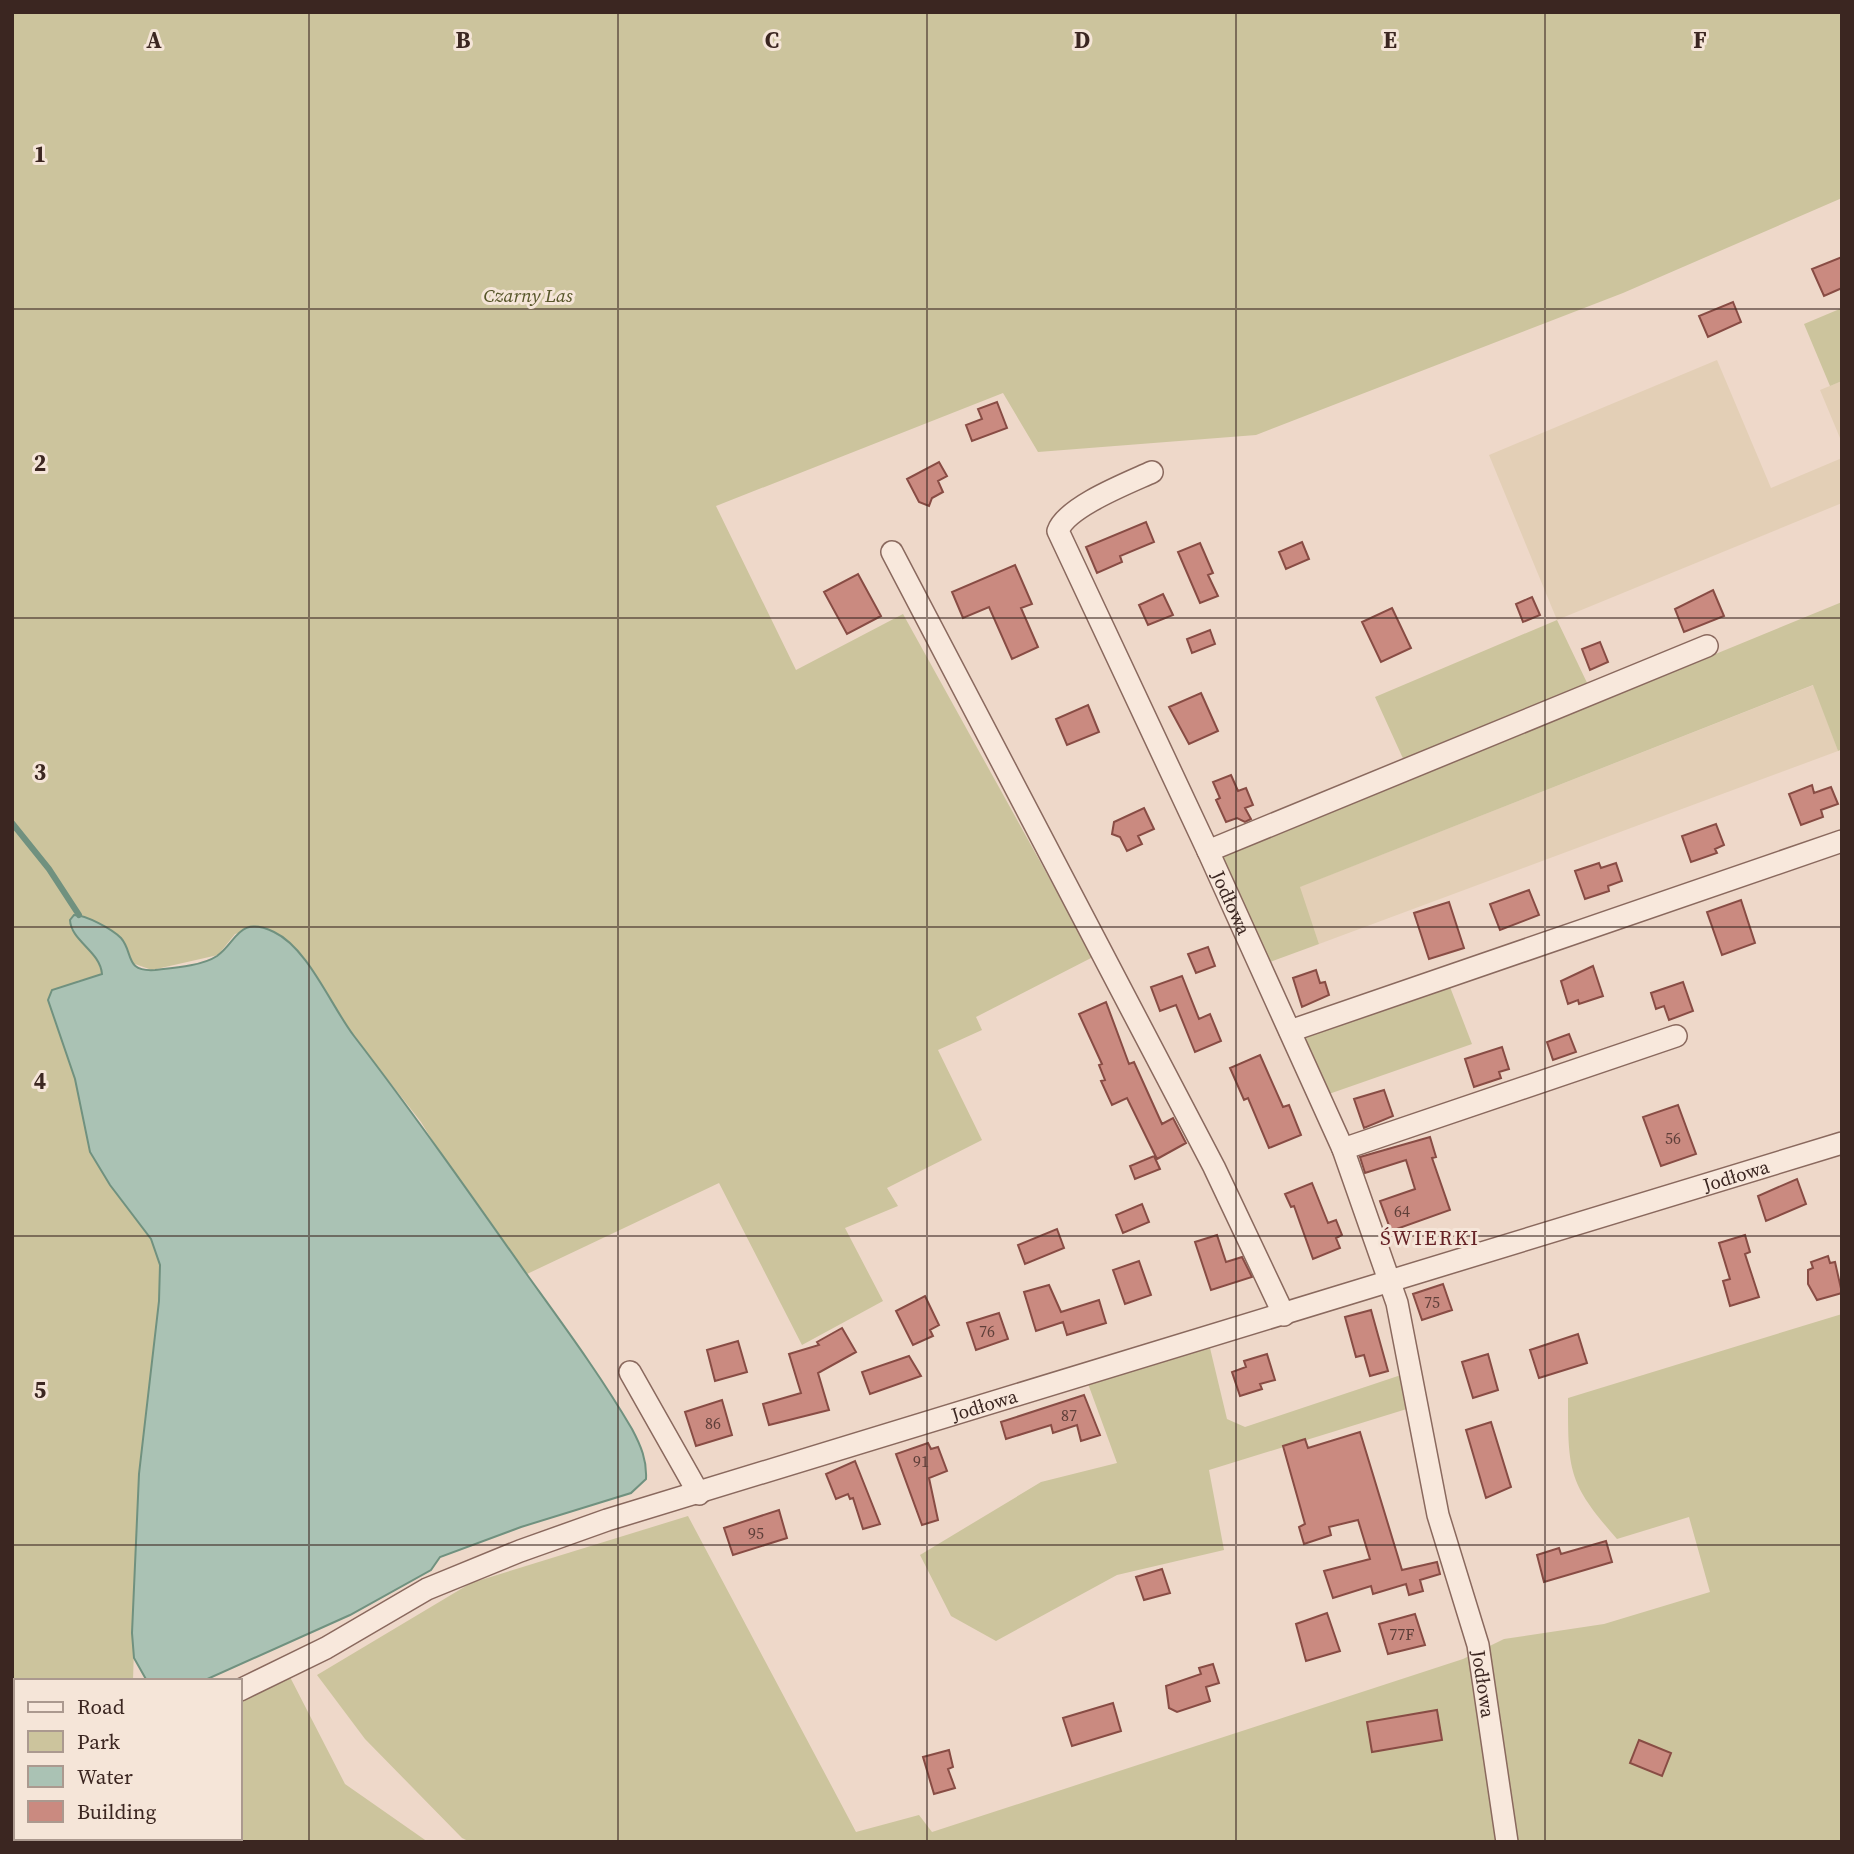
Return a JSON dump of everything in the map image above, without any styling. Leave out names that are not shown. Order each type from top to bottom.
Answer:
[{"type":"street","name":"Jodłowa","points":[[1152,472],[1061,522],[1058,531],[1208,851],[1343,1149],[1397,1303],[1438,1515],[1478,1646],[1507,1842]]},
{"type":"street","points":[[892,552],[1214,1167],[1284,1315]]},
{"type":"street","points":[[1208,851],[1707,646]]},
{"type":"street","points":[[1290,1031],[1842,841]]},
{"type":"street","points":[[1343,1149],[1676,1036]]},
{"type":"street","name":"Jodłowa","points":[[242,1689],[326,1648],[427,1589],[520,1551],[633,1512],[1842,1143]]},
{"type":"street","points":[[630,1372],[699,1494]]},
{"type":"shaded area","points":[[1717,360],[1771,488],[1842,458],[1842,503],[1557,620],[1489,455]]},
{"type":"shaded area","points":[[1842,381],[1842,438],[1840,438],[1820,390]]},
{"type":"shaded area","points":[[1814,685],[1838,751],[1319,944],[1299,887]]},
{"type":"green space","name":"Czarny Las","points":[[12,12],[1842,12],[1842,198],[1623,293],[1256,435],[1038,452],[1003,393],[716,506],[796,670],[903,614],[1093,957],[976,1017],[982,1030],[938,1050],[982,1140],[887,1188],[898,1206],[845,1228],[883,1301],[802,1345],[719,1183],[527,1274],[447,1164],[421,1122],[352,1034],[298,953],[283,938],[259,928],[235,934],[218,955],[152,970],[132,963],[111,931],[79,915],[71,929],[101,964],[102,975],[77,981],[75,1079],[90,1152],[110,1185],[151,1239],[160,1265],[159,1301],[139,1474],[133,1679],[14,1679],[14,1840],[149,1842],[12,1842]]},
{"type":"green space","points":[[1842,308],[1842,381],[1830,386],[1804,324]]},
{"type":"green space","points":[[1842,602],[1842,749],[1838,751],[1813,685],[1300,887],[1319,944],[1270,962],[1219,858]]},
{"type":"green space","points":[[1557,620],[1590,689],[1406,765],[1375,697]]},
{"type":"green space","points":[[1450,987],[1472,1044],[1326,1095],[1299,1038]]},
{"type":"green space","points":[[1842,1314],[1842,1842],[470,1842],[462,1838],[365,1739],[317,1675],[471,1583],[688,1516],[856,1832],[919,1815],[932,1832],[1463,1659],[1504,1639],[1604,1624],[1710,1592],[1689,1517],[1617,1539],[1589,1504],[1574,1475],[1571,1460],[1568,1398]]},
{"type":"green space","points":[[1210,1348],[1227,1419],[1245,1427],[1404,1374],[1410,1408],[1209,1470],[1224,1550],[1117,1575],[996,1641],[951,1616],[920,1555],[1041,1482],[1117,1463],[1087,1381]]},
{"type":"green space","points":[[290,1677],[345,1784],[428,1842],[165,1842],[242,1840],[242,1701]]},
{"type":"water","points":[[74,915],[79,916],[117,934],[125,944],[134,965],[145,970],[204,962],[217,956],[245,928],[253,927],[274,932],[298,951],[345,1024],[442,1155],[608,1390],[638,1441],[644,1459],[646,1479],[631,1493],[521,1527],[440,1557],[431,1570],[350,1615],[207,1679],[146,1679],[134,1658],[132,1633],[139,1474],[159,1301],[160,1265],[151,1239],[110,1185],[90,1152],[75,1079],[48,1000],[52,990],[102,974],[96,959],[75,934],[70,920]]},
{"type":"building","points":[[1842,257],[1842,288],[1824,296],[1812,269]]},
{"type":"building","points":[[1733,302],[1741,322],[1708,337],[1699,316]]},
{"type":"building","points":[[997,402],[1007,428],[972,441],[966,425],[982,419],[978,409]]},
{"type":"building","points":[[939,462],[947,476],[938,481],[943,492],[932,498],[929,506],[919,502],[907,479]]},
{"type":"building","points":[[1146,522],[1154,542],[1120,556],[1122,562],[1097,573],[1086,547]]},
{"type":"building","points":[[1302,542],[1309,559],[1286,569],[1279,552]]},
{"type":"building","points":[[1200,543],[1213,573],[1208,575],[1218,596],[1200,603],[1178,552]]},
{"type":"building","points":[[1015,565],[1032,604],[1021,608],[1038,647],[1012,659],[989,607],[963,618],[952,592]]},
{"type":"building","points":[[858,574],[881,616],[847,634],[824,592]]},
{"type":"building","points":[[1713,590],[1724,616],[1684,632],[1675,609]]},
{"type":"building","points":[[1163,594],[1173,615],[1148,625],[1139,605]]},
{"type":"building","points":[[1532,597],[1540,615],[1523,622],[1516,604]]},
{"type":"building","points":[[1392,608],[1411,648],[1381,662],[1362,622]]},
{"type":"building","points":[[1210,630],[1215,644],[1192,653],[1187,639]]},
{"type":"building","points":[[1600,642],[1608,662],[1590,670],[1582,649]]},
{"type":"building","points":[[1201,693],[1218,731],[1189,744],[1169,707]]},
{"type":"building","points":[[1088,705],[1099,732],[1067,745],[1056,719]]},
{"type":"building","points":[[1231,775],[1238,791],[1246,788],[1253,805],[1245,808],[1251,819],[1245,822],[1237,818],[1226,822],[1216,800],[1220,798],[1213,782]]},
{"type":"building","points":[[1812,785],[1814,793],[1831,787],[1838,804],[1821,810],[1823,817],[1801,825],[1789,794]]},
{"type":"building","points":[[1144,808],[1154,829],[1138,836],[1142,844],[1127,851],[1120,837],[1112,834],[1114,822]]},
{"type":"building","points":[[1716,824],[1724,845],[1715,849],[1717,853],[1691,862],[1682,836]]},
{"type":"building","points":[[1599,863],[1601,868],[1616,863],[1622,881],[1608,886],[1609,891],[1585,899],[1575,871]]},
{"type":"building","points":[[1529,890],[1539,915],[1500,930],[1490,904]]},
{"type":"building","points":[[1741,900],[1755,943],[1722,955],[1707,912]]},
{"type":"building","points":[[1449,902],[1464,948],[1429,959],[1414,913]]},
{"type":"building","points":[[1208,947],[1215,966],[1196,973],[1188,954]]},
{"type":"building","points":[[1593,966],[1603,996],[1579,1004],[1578,1000],[1568,1004],[1561,981]]},
{"type":"building","points":[[1316,970],[1320,983],[1325,982],[1329,995],[1302,1007],[1293,978]]},
{"type":"building","points":[[1182,976],[1199,1019],[1210,1014],[1221,1041],[1195,1052],[1176,1005],[1160,1011],[1151,987]]},
{"type":"building","points":[[1683,982],[1693,1011],[1669,1020],[1664,1006],[1656,1009],[1651,993]]},
{"type":"building","points":[[1106,1002],[1129,1064],[1134,1062],[1162,1124],[1173,1118],[1186,1143],[1157,1159],[1127,1098],[1112,1105],[1101,1081],[1105,1080],[1099,1065],[1102,1064],[1079,1014]]},
{"type":"building","points":[[1569,1034],[1576,1052],[1553,1060],[1547,1042]]},
{"type":"building","points":[[1502,1047],[1509,1069],[1499,1072],[1501,1078],[1474,1087],[1465,1059]]},
{"type":"building","points":[[1260,1055],[1283,1107],[1289,1105],[1301,1135],[1269,1148],[1248,1098],[1244,1100],[1230,1068]]},
{"type":"building","points":[[1384,1090],[1393,1116],[1364,1128],[1354,1099]]},
{"type":"building","points":[[1678,1105],[1696,1154],[1661,1166],[1643,1117]]},
{"type":"building","points":[[1430,1137],[1436,1157],[1432,1158],[1450,1210],[1391,1231],[1380,1201],[1415,1189],[1406,1160],[1365,1173],[1360,1157]]},
{"type":"building","points":[[1154,1156],[1160,1169],[1135,1179],[1130,1166]]},
{"type":"building","points":[[1797,1179],[1806,1204],[1766,1221],[1758,1196]]},
{"type":"building","points":[[1312,1183],[1328,1223],[1336,1220],[1342,1235],[1336,1238],[1340,1248],[1313,1259],[1294,1206],[1291,1207],[1285,1194]]},
{"type":"building","points":[[1142,1204],[1149,1222],[1123,1233],[1116,1215]]},
{"type":"building","points":[[1057,1229],[1064,1248],[1025,1264],[1018,1245]]},
{"type":"building","points":[[1217,1235],[1226,1262],[1242,1257],[1252,1277],[1211,1290],[1195,1242]]},
{"type":"building","points":[[1745,1235],[1750,1252],[1745,1254],[1759,1297],[1730,1306],[1723,1281],[1730,1279],[1719,1243]]},
{"type":"building","points":[[1828,1256],[1830,1263],[1835,1262],[1842,1293],[1817,1300],[1808,1284],[1808,1270],[1813,1268],[1811,1262]]},
{"type":"building","points":[[1139,1261],[1151,1295],[1125,1304],[1113,1270]]},
{"type":"building","points":[[1443,1284],[1452,1310],[1422,1320],[1413,1294]]},
{"type":"building","points":[[1049,1285],[1061,1312],[1099,1300],[1106,1323],[1067,1335],[1063,1322],[1036,1331],[1024,1292]]},
{"type":"building","points":[[925,1296],[939,1325],[930,1330],[933,1336],[913,1345],[896,1311]]},
{"type":"building","points":[[1371,1310],[1388,1371],[1370,1376],[1364,1355],[1356,1357],[1345,1317]]},
{"type":"building","points":[[999,1313],[1008,1339],[976,1350],[967,1323]]},
{"type":"building","points":[[842,1328],[856,1352],[818,1373],[829,1410],[769,1425],[763,1404],[801,1393],[789,1354],[819,1345],[817,1342]]},
{"type":"building","points":[[1578,1334],[1587,1363],[1539,1378],[1530,1350]]},
{"type":"building","points":[[738,1341],[747,1372],[715,1381],[707,1350]]},
{"type":"building","points":[[1267,1354],[1275,1380],[1260,1384],[1262,1389],[1240,1396],[1232,1372],[1246,1367],[1244,1361]]},
{"type":"building","points":[[1488,1354],[1498,1390],[1473,1398],[1462,1362]]},
{"type":"building","points":[[909,1356],[921,1376],[870,1394],[862,1372]]},
{"type":"building","points":[[1084,1395],[1100,1435],[1081,1441],[1077,1425],[1053,1433],[1051,1425],[1006,1439],[1001,1422]]},
{"type":"building","points":[[722,1400],[732,1435],[696,1446],[685,1412]]},
{"type":"building","points":[[1491,1422],[1511,1487],[1486,1498],[1466,1430]]},
{"type":"building","points":[[1360,1432],[1402,1570],[1437,1562],[1440,1574],[1420,1580],[1423,1591],[1409,1595],[1406,1584],[1373,1594],[1371,1586],[1333,1598],[1324,1571],[1370,1559],[1358,1520],[1329,1527],[1331,1535],[1304,1544],[1299,1527],[1305,1524],[1283,1446],[1305,1439],[1308,1448]]},
{"type":"building","points":[[928,1443],[931,1449],[938,1447],[947,1471],[929,1478],[938,1520],[922,1525],[896,1454]]},
{"type":"building","points":[[855,1461],[880,1524],[863,1529],[853,1498],[850,1499],[848,1494],[836,1499],[826,1474]]},
{"type":"building","points":[[779,1510],[787,1538],[733,1555],[724,1528]]},
{"type":"building","points":[[1606,1541],[1612,1562],[1544,1582],[1537,1555],[1559,1548],[1561,1554]]},
{"type":"building","points":[[1162,1569],[1170,1593],[1144,1600],[1136,1577]]},
{"type":"building","points":[[1327,1613],[1340,1651],[1306,1661],[1296,1624]]},
{"type":"building","points":[[1415,1614],[1425,1645],[1388,1654],[1379,1624]]},
{"type":"building","points":[[1213,1664],[1219,1683],[1206,1687],[1210,1701],[1177,1712],[1169,1708],[1166,1686],[1201,1674],[1199,1668]]},
{"type":"building","points":[[1113,1703],[1121,1731],[1072,1746],[1063,1718]]},
{"type":"building","points":[[1437,1710],[1442,1740],[1372,1752],[1367,1722]]},
{"type":"building","points":[[1639,1740],[1671,1753],[1662,1776],[1630,1763]]},
{"type":"building","points":[[949,1750],[953,1767],[948,1769],[955,1788],[934,1794],[923,1757]]},
{"type":"waterway","points":[[12,823],[49,869],[79,915]]},
{"type":"district","name":"ŚWIERKI","points":[[1430,1237]]}]
